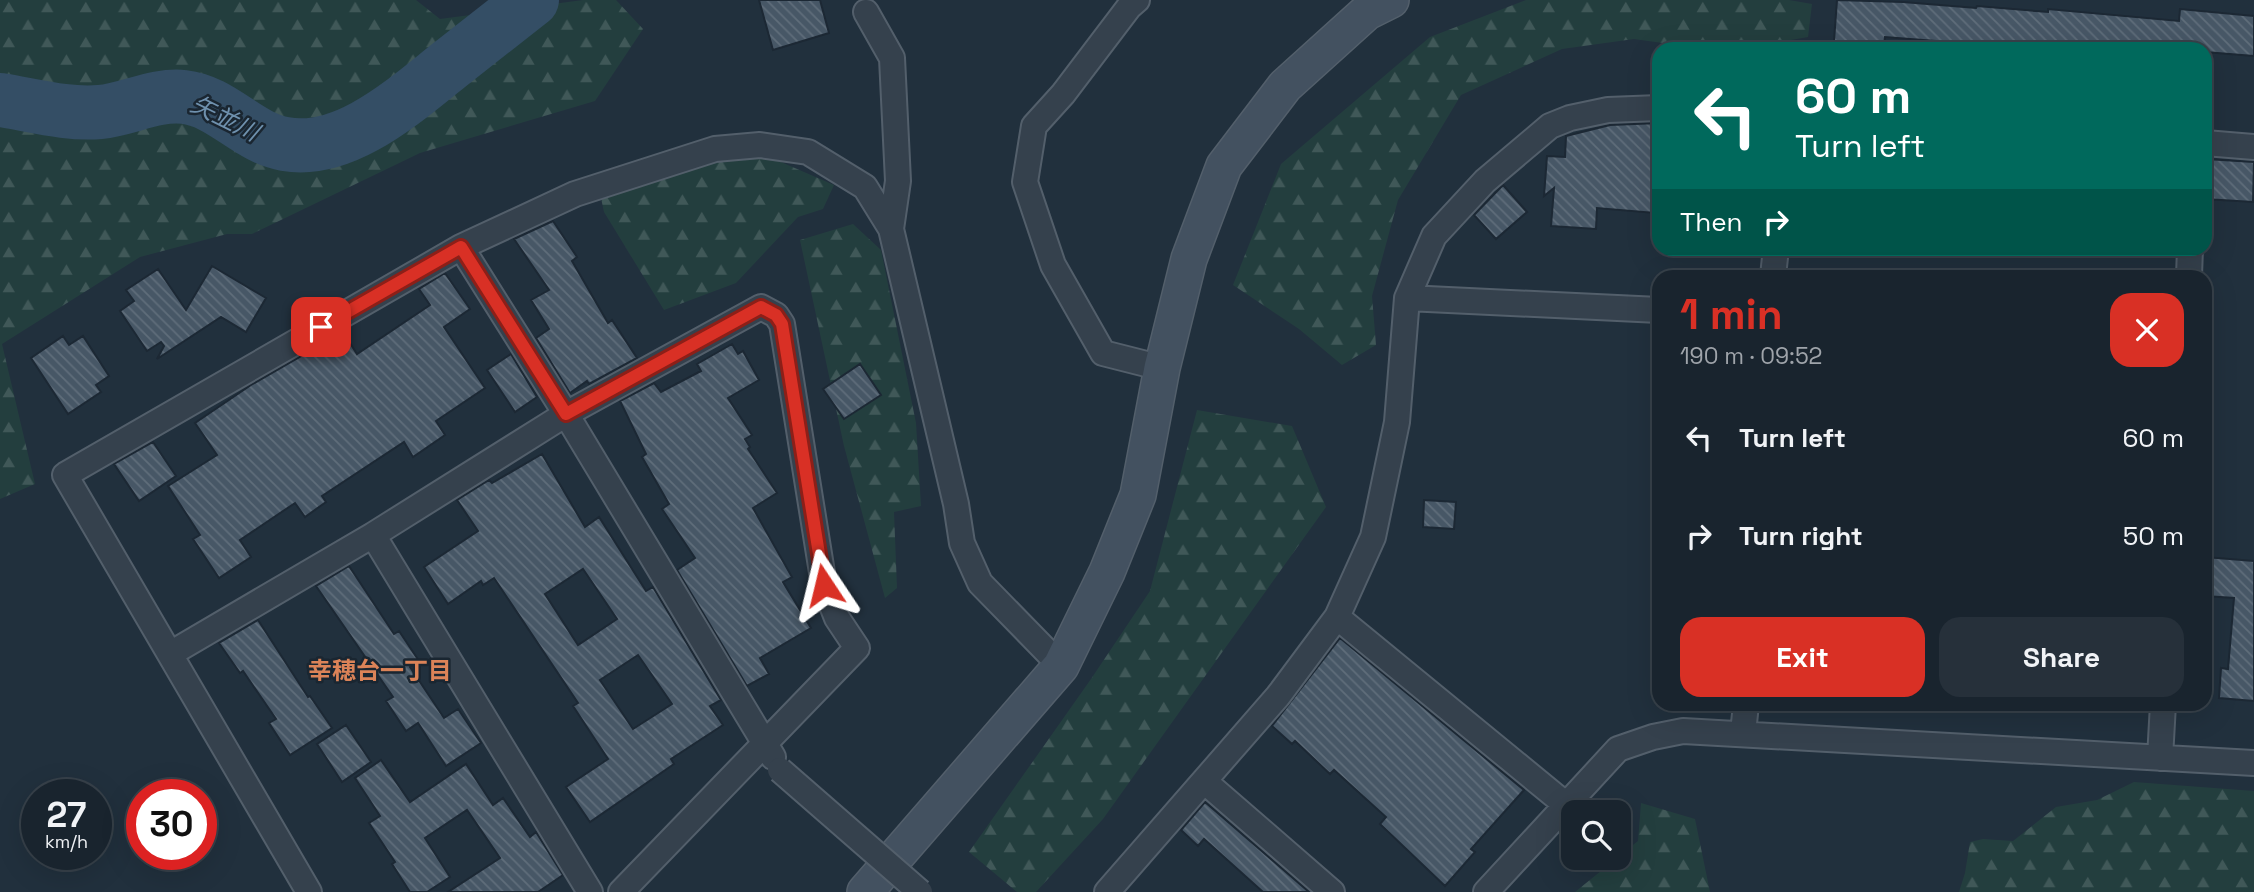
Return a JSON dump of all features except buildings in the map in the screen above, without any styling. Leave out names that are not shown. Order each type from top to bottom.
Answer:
[{"type":"street","points":[[1137,0],[1034,127],[1025,183],[1053,265],[1103,354],[1162,368]]},
{"type":"street","points":[[865,892],[1061,666],[1107,572],[1138,495],[1162,368],[1189,259],[1224,166],[1286,86],[1367,12],[1391,0]]},
{"type":"street","points":[[866,12],[892,58],[898,181],[891,229]]},
{"type":"street","points":[[1107,892],[1278,696],[1337,617],[1373,537],[1397,422],[1407,298],[1434,236],[1485,181],[1550,126],[1570,118],[1608,110],[1652,108]]},
{"type":"street","points":[[2212,144],[2254,147]]},
{"type":"street","points":[[309,892],[65,475],[461,247],[575,194],[715,149],[760,145],[808,152],[865,187],[891,229],[956,504],[962,543],[980,583],[1061,666]]},
{"type":"street","points":[[461,247],[566,414],[780,770],[920,892]]},
{"type":"street","points":[[1407,298],[1652,310]]},
{"type":"street","points":[[170,654],[373,535],[566,414],[761,307],[776,315],[782,324],[824,585],[837,618],[857,648],[621,892]]},
{"type":"street","points":[[373,535],[590,892]]},
{"type":"street","points":[[1337,617],[1561,801]]},
{"type":"street","points":[[1743,733],[1745,711]]},
{"type":"street","points":[[2160,758],[2163,711]]},
{"type":"street","points":[[1569,800],[1618,749],[1653,737],[1684,731],[2254,764]]},
{"type":"street","points":[[1204,781],[1332,892]]},
{"type":"street","points":[[1486,892],[1561,808]]},
{"type":"green space","points":[[0,0],[416,0],[440,19],[583,0],[616,0],[643,29],[595,101],[420,153],[252,234],[227,234],[140,257],[2,344],[35,484],[0,499]]},
{"type":"green space","points":[[1526,0],[1789,0],[1812,4],[1808,37],[1780,42],[1655,42],[1634,39],[1562,49],[1461,95],[1398,200],[1372,296],[1376,345],[1342,365],[1299,329],[1233,285],[1281,164],[1430,37]]},
{"type":"green space","points":[[719,135],[834,185],[823,209],[798,217],[736,283],[664,310],[604,212],[598,184]]},
{"type":"green space","points":[[853,224],[881,250],[916,423],[921,506],[894,512],[897,588],[885,598],[844,446],[800,240]]},
{"type":"green space","points":[[1197,410],[1292,426],[1326,507],[1103,819],[1036,892],[1017,892],[969,852],[1150,591]]},
{"type":"green space","points":[[2134,782],[2254,791],[2254,892],[1959,892],[1970,842],[1983,839],[2013,841],[2056,807],[2097,800]]},
{"type":"green space","points":[[1641,803],[1695,819],[1710,892],[1575,892],[1602,870],[1631,870],[1631,847],[1638,841]]},
{"type":"waterway","name":"矢並川","points":[[0,100],[88,113],[163,98],[184,97],[211,105],[259,135],[285,144],[307,145],[330,141],[352,133],[393,109],[532,0]]},
{"type":"district","name":"幸穂台一丁目","points":[[380,670]]},
{"type":"route","points":[[321,327],[461,247],[566,414],[761,307],[776,315],[782,324],[824,585]]}]
